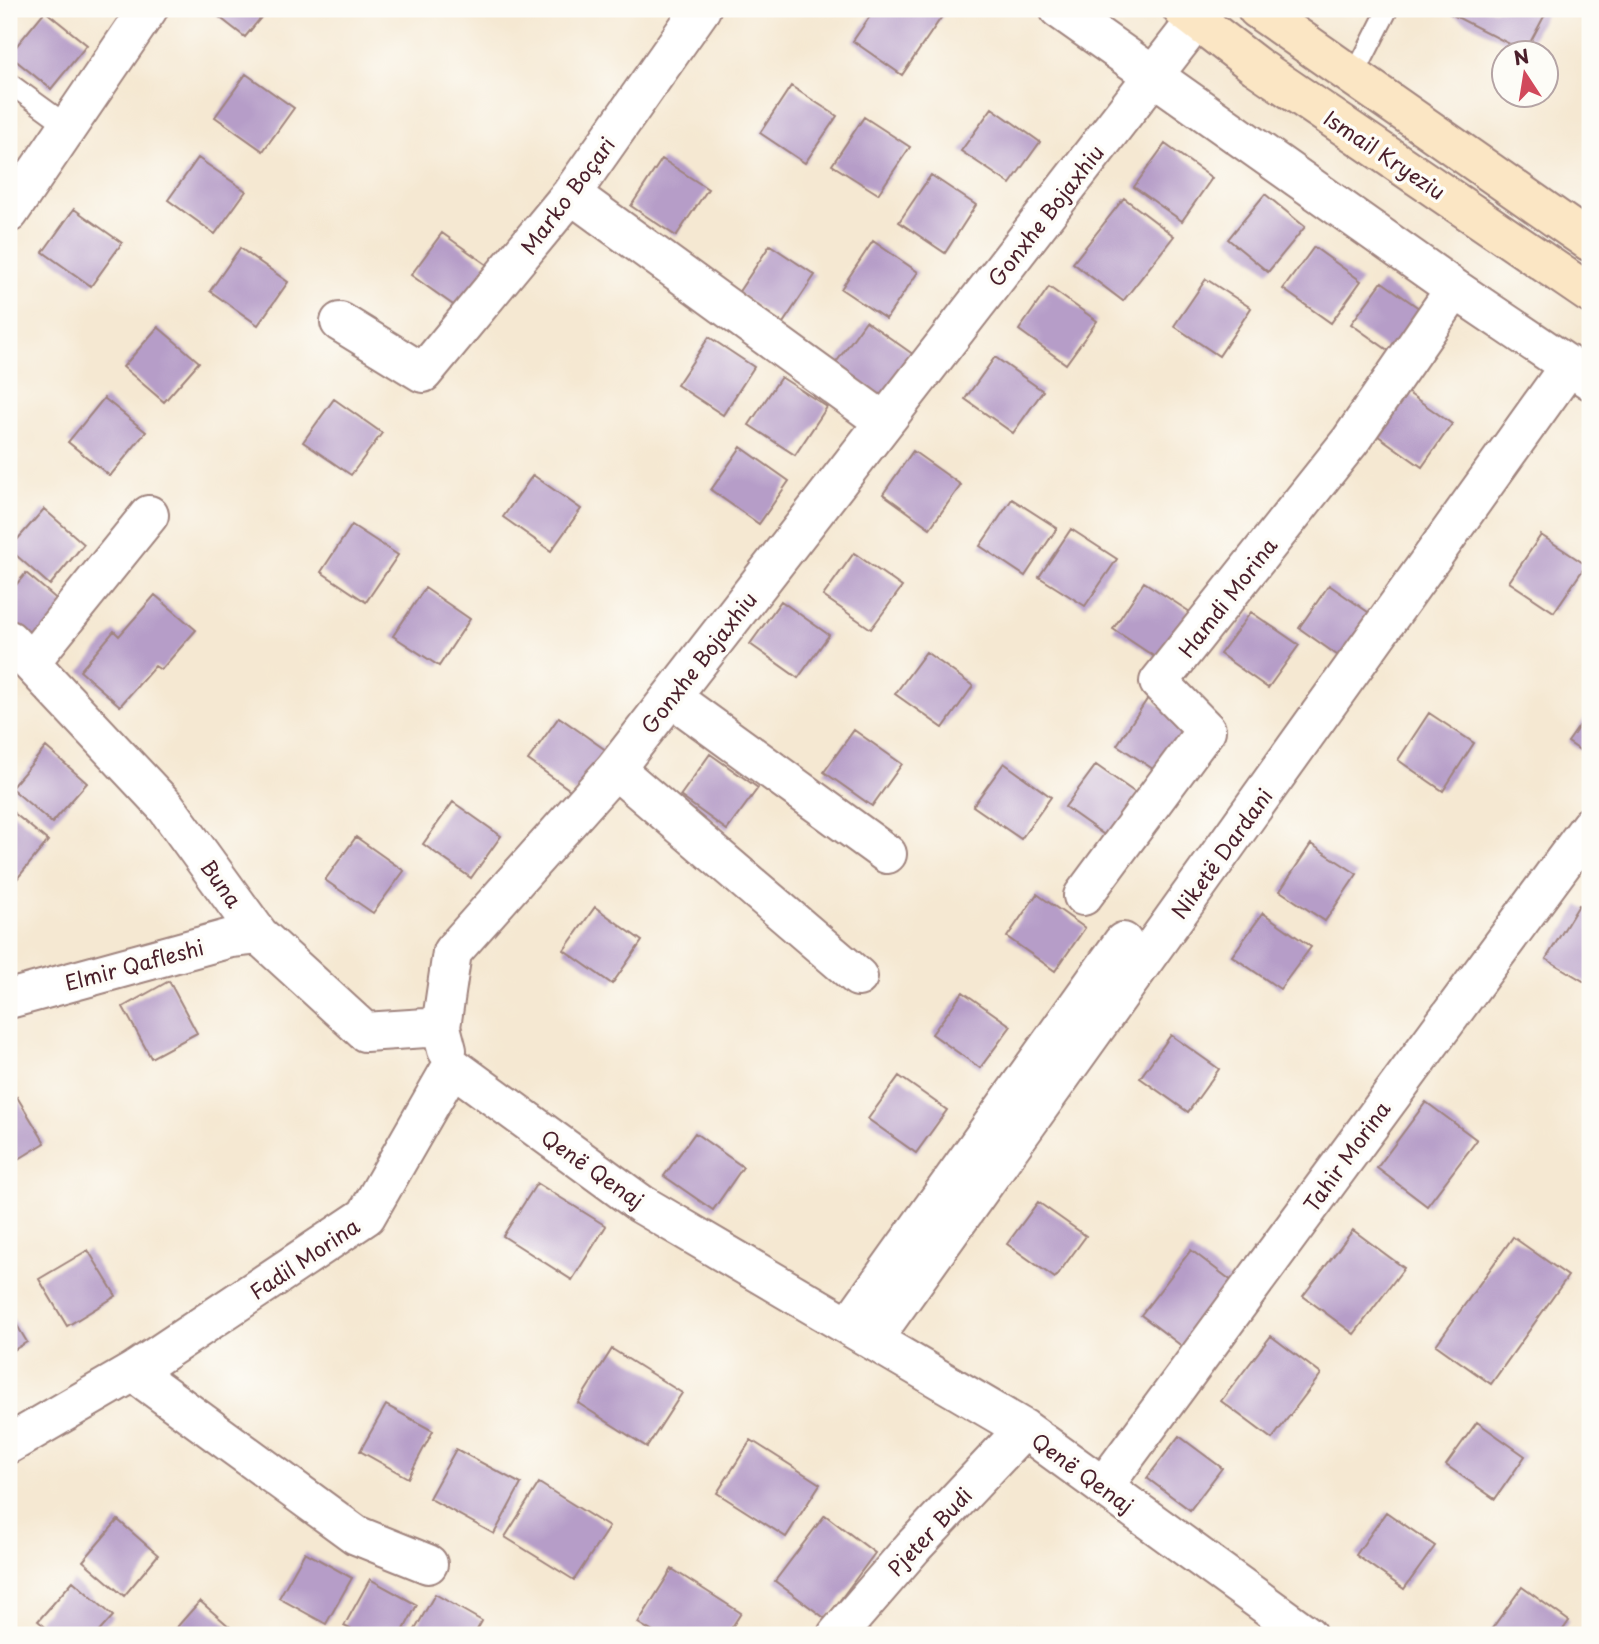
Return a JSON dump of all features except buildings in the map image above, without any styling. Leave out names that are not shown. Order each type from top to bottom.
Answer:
[{"type":"main road","name":"Ismail Kryeziu","points":[[1257,9],[1590,242]]},
{"type":"main road","name":"Ismail Kryeziu","points":[[1195,13],[1256,66],[1590,294]]},
{"type":"street","points":[[10,210],[149,9]]},
{"type":"street","name":"Marko Boçari","points":[[340,322],[423,373],[571,194],[701,9]]},
{"type":"street","points":[[1059,9],[1455,289],[1580,373]]},
{"type":"street","name":"Gonxhe Bojaxhiu","points":[[441,1027],[453,952],[615,769],[1154,77],[1195,13]]},
{"type":"street","points":[[571,194],[883,422]]},
{"type":"street","name":"Hamdi Morina","points":[[1083,896],[1206,730],[1159,682],[1351,440],[1455,289]]},
{"type":"street","name":"Niketë Dardani","points":[[862,1331],[1580,373]]},
{"type":"street","points":[[20,651],[149,515]]},
{"type":"street","name":"Buna","points":[[20,651],[118,759],[166,807],[260,935],[365,1032],[441,1027]]},
{"type":"street","points":[[671,697],[887,854]]},
{"type":"street","points":[[615,769],[858,977]]},
{"type":"street","name":"Tahir Morina","points":[[1103,1487],[1590,826]]},
{"type":"street","name":"Elmir Qafleshi","points":[[9,999],[232,938],[260,935]]},
{"type":"street","points":[[862,1331],[1123,942]]},
{"type":"street","points":[[441,1027],[452,1066]]},
{"type":"street","name":"Qenë Qenaj","points":[[452,1066],[641,1204],[862,1331],[1024,1429],[1307,1635]]},
{"type":"street","name":"Fadil Morina","points":[[9,1444],[132,1372],[366,1216],[452,1066]]},
{"type":"street","points":[[132,1372],[356,1535],[428,1564]]},
{"type":"street","name":"Pjeter Budi","points":[[836,1635],[913,1547],[1024,1429]]},
{"type":"lane","points":[[1354,76],[1388,9]]},
{"type":"lane","points":[[9,83],[68,125]]}]
